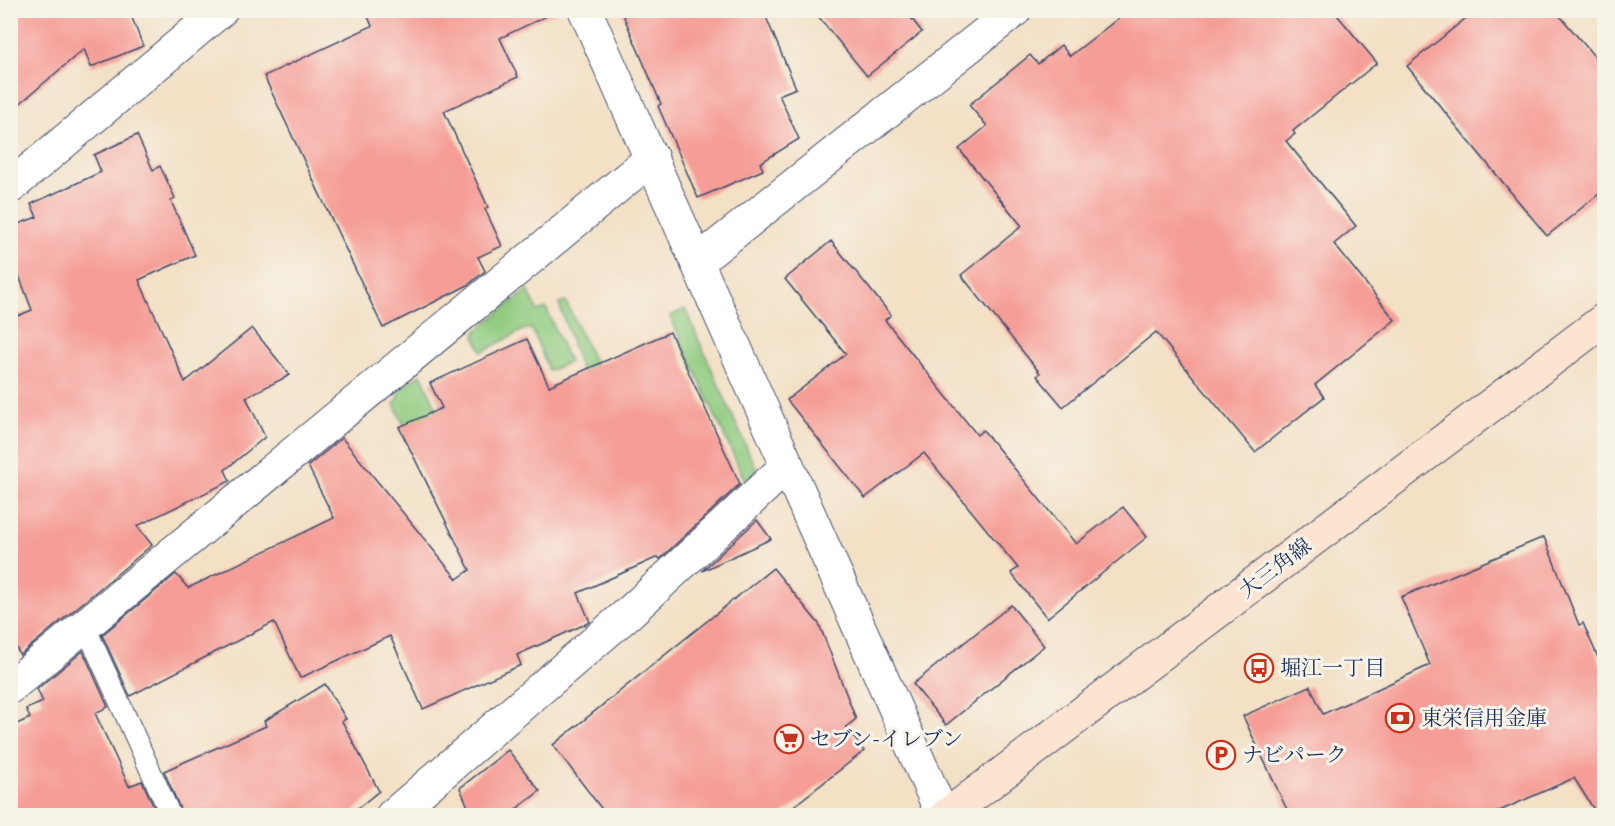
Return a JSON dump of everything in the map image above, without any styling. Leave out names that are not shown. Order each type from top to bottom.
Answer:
[{"type":"street","points":[[10,188],[221,10]]},
{"type":"street","points":[[585,10],[945,816]]},
{"type":"street","points":[[697,262],[1015,10]]},
{"type":"street","points":[[10,687],[652,158]]},
{"type":"street","name":"大三角線","points":[[945,816],[1605,320]]},
{"type":"street","points":[[392,816],[631,611],[787,466]]},
{"type":"lane","points":[[85,626],[171,816]]},
{"type":"green space","points":[[528,290],[538,311],[546,308],[569,362],[549,371],[532,329],[525,329],[482,352],[475,337],[477,330]]},
{"type":"green space","points":[[566,302],[641,462],[585,382],[559,304]]},
{"type":"green space","points":[[685,309],[758,473],[746,483],[670,316]]},
{"type":"green space","points":[[421,374],[470,482],[404,425],[394,404],[398,400],[400,389]]},
{"type":"building","points":[[10,10],[129,10],[143,46],[91,67],[84,49],[10,112]]},
{"type":"building","points":[[365,10],[559,10],[500,38],[518,77],[444,111],[488,207],[485,209],[502,246],[478,257],[485,271],[468,285],[383,328],[264,76],[372,26]]},
{"type":"building","points":[[621,10],[763,10],[796,88],[779,95],[799,139],[760,163],[763,170],[698,198],[658,106],[661,104]]},
{"type":"building","points":[[813,10],[905,10],[922,32],[867,76]]},
{"type":"building","points":[[1129,10],[1333,10],[1377,63],[1293,131],[1295,134],[1286,141],[1356,226],[1334,244],[1395,320],[1315,385],[1324,397],[1255,452],[1156,332],[1063,407],[1037,376],[1040,373],[961,275],[1022,226],[959,149],[987,126],[969,105],[1030,55],[1038,64],[1061,45],[1070,56]]},
{"type":"building","points":[[1476,10],[1555,10],[1605,69],[1605,189],[1547,236],[1407,66]]},
{"type":"building","points":[[137,135],[153,170],[160,166],[175,198],[171,201],[195,255],[139,280],[185,382],[252,328],[290,375],[246,397],[265,437],[225,470],[230,481],[137,526],[152,545],[20,655],[10,635],[10,319],[32,310],[10,252],[10,227],[37,217],[31,204],[101,172],[94,155]]},
{"type":"building","points":[[831,241],[891,315],[885,320],[977,435],[983,430],[1076,544],[1123,507],[1147,537],[1047,618],[1011,573],[1018,568],[924,453],[865,498],[787,400],[846,354],[785,279]]},
{"type":"building","points":[[670,332],[740,484],[660,559],[658,557],[578,593],[590,622],[517,655],[521,665],[423,709],[390,636],[300,678],[274,622],[130,696],[102,635],[176,574],[188,588],[334,518],[308,466],[342,438],[457,579],[470,570],[399,427],[442,408],[430,383],[527,339],[549,386]]},
{"type":"building","points":[[757,520],[771,539],[702,571]]},
{"type":"building","points":[[1544,537],[1579,625],[1583,623],[1605,674],[1605,816],[1598,816],[1574,778],[1488,816],[1290,816],[1243,716],[1310,686],[1323,714],[1430,665],[1401,597]]},
{"type":"building","points":[[773,568],[819,624],[856,719],[846,727],[864,751],[781,816],[607,816],[553,745]]},
{"type":"building","points":[[1011,605],[1044,646],[946,725],[913,684]]},
{"type":"building","points":[[83,651],[108,707],[95,713],[129,786],[142,781],[158,816],[18,816],[10,799],[10,727],[30,718],[26,709],[43,702],[37,689]]},
{"type":"building","points":[[325,684],[346,719],[342,721],[379,791],[348,816],[183,816],[164,771],[266,726],[264,721]]},
{"type":"building","points":[[508,750],[540,791],[507,816],[472,816],[460,788]]},
{"type":"place","name":"堀江一丁目","points":[[1259,668]]},
{"type":"place","name":"東栄信用金庫","points":[[1400,718]]},
{"type":"place","name":"セブン-イレブン","points":[[789,739]]},
{"type":"place","name":"ナビパーク","points":[[1221,755]]}]
